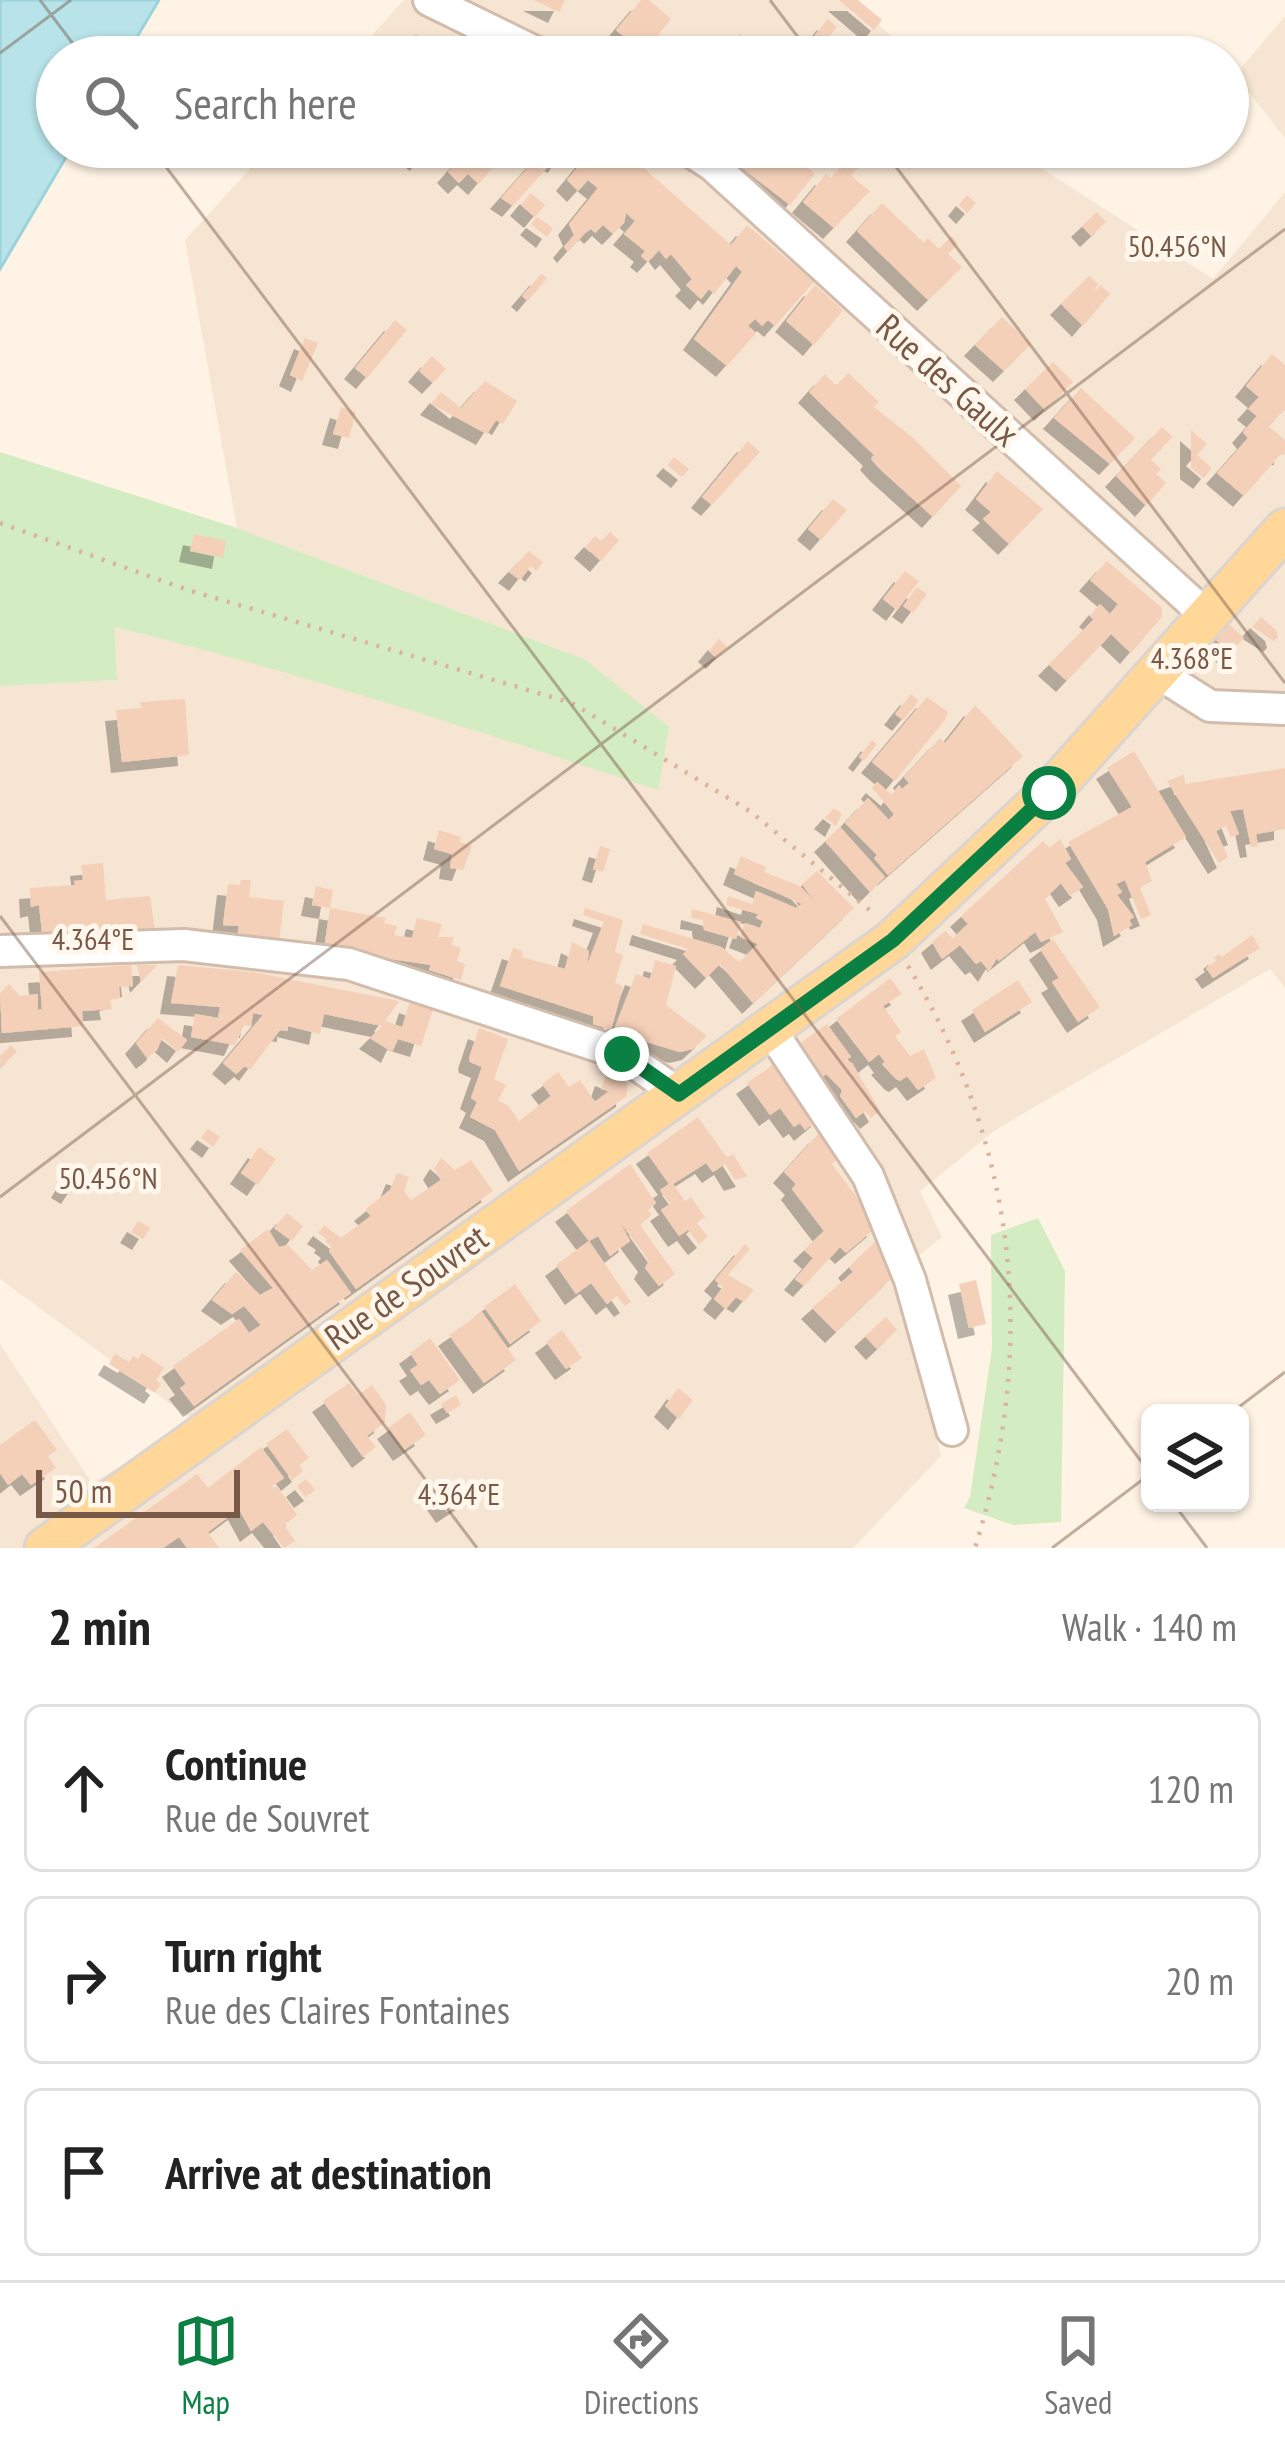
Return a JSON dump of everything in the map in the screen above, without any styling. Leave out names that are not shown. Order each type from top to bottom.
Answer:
[{"type":"main road","name":"Rue de Souvret","points":[[45,1548],[893,940],[1049,793],[1285,529]]},
{"type":"street","points":[[429,0],[502,36]]},
{"type":"street","name":"Rue des Gaulx","points":[[715,168],[1209,618]]},
{"type":"street","points":[[1159,674],[1210,706],[1285,709]]},
{"type":"street","points":[[0,951],[184,945],[349,964],[622,1054],[679,1094]]},
{"type":"street","points":[[770,1029],[868,1177],[910,1280],[952,1430]]},
{"type":"path","points":[[0,523],[188,590],[572,703],[751,812],[853,893],[893,940],[948,1036],[994,1178],[1011,1270],[1007,1411],[994,1489],[975,1548]]},
{"type":"shaded area","points":[[404,0],[851,0],[891,36],[371,36]]},
{"type":"shaded area","points":[[1285,16],[1285,138],[1249,93],[1249,58]]},
{"type":"shaded area","points":[[251,168],[1041,168],[1213,279],[1285,192],[1285,988],[1270,969],[997,1129],[920,1191],[942,1237],[899,1271],[941,1456],[853,1548],[0,1548],[0,1344],[92,1483],[195,1422],[0,1279],[0,686],[117,680],[113,627],[230,655],[658,789],[584,659],[237,528],[185,240]]},
{"type":"green space","points":[[0,452],[237,528],[584,659],[669,727],[658,790],[320,683],[114,627],[117,680],[0,686]]},
{"type":"green space","points":[[1038,1218],[1065,1271],[1061,1522],[1013,1525],[964,1508],[970,1497],[992,1348],[991,1235]]},
{"type":"water","points":[[0,0],[159,0],[138,36],[36,36],[36,168],[60,168],[0,269]]},
{"type":"building","points":[[534,0],[565,0],[559,12]]},
{"type":"building","points":[[641,0],[649,0],[671,19],[658,36],[623,36],[616,30]]},
{"type":"building","points":[[839,0],[858,0],[882,20],[874,30]]},
{"type":"building","points":[[828,19],[837,27],[830,36],[814,36]]},
{"type":"building","points":[[452,168],[492,168],[479,184],[468,174],[459,183],[448,172]]},
{"type":"building","points":[[527,168],[547,168],[513,206],[501,198]]},
{"type":"building","points":[[577,168],[644,168],[731,245],[747,225],[814,282],[775,326],[768,320],[762,326],[755,319],[748,326],[756,333],[727,366],[694,339],[742,272],[736,266],[714,294],[709,289],[701,299],[686,285],[692,279],[671,254],[666,259],[659,250],[648,262],[641,256],[645,251],[624,234],[635,221],[626,213],[613,234],[603,225],[595,233],[591,229],[568,252],[564,247],[574,235],[569,224],[598,188],[588,180],[578,191],[567,180]]},
{"type":"building","points":[[742,168],[808,168],[815,174],[790,205]]},
{"type":"building","points":[[858,168],[851,176],[870,191],[834,228],[803,202],[826,174],[831,178],[844,169]]},
{"type":"building","points":[[531,193],[545,205],[535,217],[521,205]]},
{"type":"building","points":[[967,195],[976,203],[967,213],[959,205]]},
{"type":"building","points":[[882,203],[924,243],[928,238],[939,249],[952,236],[958,244],[948,254],[962,267],[928,300],[857,231]]},
{"type":"building","points":[[1097,212],[1106,222],[1091,236],[1082,226]]},
{"type":"building","points":[[537,217],[553,228],[547,237],[531,224]]},
{"type":"building","points":[[541,274],[547,278],[528,301],[522,296]]},
{"type":"building","points":[[1089,276],[1098,284],[1094,291],[1101,285],[1110,294],[1083,326],[1061,304]]},
{"type":"building","points":[[815,285],[843,310],[814,345],[786,321]]},
{"type":"building","points":[[1002,317],[1031,344],[1004,371],[975,345]]},
{"type":"building","points":[[395,320],[407,330],[367,378],[355,368]]},
{"type":"building","points":[[305,338],[318,343],[302,381],[290,375]]},
{"type":"building","points":[[1272,354],[1285,365],[1285,410],[1268,426],[1285,440],[1285,454],[1244,496],[1217,473],[1248,438],[1243,432],[1257,416],[1248,409],[1259,397],[1246,386]]},
{"type":"building","points":[[432,356],[446,369],[433,383],[419,371]]},
{"type":"building","points":[[1053,362],[1073,382],[1045,410],[1025,389]]},
{"type":"building","points":[[848,373],[879,402],[874,407],[961,486],[933,517],[881,470],[871,459],[874,455],[809,392],[825,374],[836,386]]},
{"type":"building","points":[[485,381],[517,401],[503,424],[496,420],[487,434],[431,404],[441,392],[461,408]]},
{"type":"building","points":[[1081,388],[1135,438],[1110,464],[1054,418]]},
{"type":"building","points":[[341,407],[356,412],[349,438],[333,434]]},
{"type":"building","points":[[1162,427],[1173,437],[1150,459],[1161,469],[1156,474],[1166,483],[1146,506],[1116,476]]},
{"type":"building","points":[[1191,430],[1207,444],[1197,455],[1212,468],[1204,478],[1191,468]]},
{"type":"building","points":[[748,441],[760,452],[712,505],[702,497]]},
{"type":"building","points":[[674,457],[689,469],[682,477],[667,465]]},
{"type":"building","points":[[997,471],[1043,509],[1009,544],[983,519],[991,512],[976,499]]},
{"type":"building","points":[[833,499],[847,510],[821,540],[808,529]]},
{"type":"building","points":[[610,532],[619,540],[601,561],[585,547],[595,536],[601,541]]},
{"type":"building","points":[[194,534],[226,541],[223,558],[190,551]]},
{"type":"building","points":[[529,551],[543,562],[536,571],[531,566],[520,580],[509,572]]},
{"type":"building","points":[[1107,561],[1162,608],[1162,617],[1131,653],[1111,634],[1067,681],[1049,665],[1094,619],[1090,616],[1100,604],[1110,614],[1118,604],[1090,580]]},
{"type":"building","points":[[905,571],[919,581],[897,610],[883,599]]},
{"type":"building","points":[[917,587],[927,594],[913,613],[903,606]]},
{"type":"building","points":[[1261,617],[1276,630],[1274,641],[1252,627]]},
{"type":"building","points":[[1229,624],[1244,638],[1229,653],[1216,640]]},
{"type":"building","points":[[719,639],[727,647],[717,658],[709,651]]},
{"type":"building","points":[[911,694],[919,701],[903,720],[895,714]]},
{"type":"building","points":[[927,697],[948,712],[945,720],[895,781],[872,762]]},
{"type":"building","points":[[185,699],[189,755],[122,762],[116,710],[141,708],[140,702]]},
{"type":"building","points":[[975,705],[1023,756],[888,875],[874,858],[877,855],[845,823],[868,798],[889,820],[894,814],[872,788],[877,782],[892,795],[899,785],[902,789],[909,783],[904,777],[940,738],[945,743]]},
{"type":"building","points":[[872,740],[877,744],[864,761],[859,757]]},
{"type":"building","points":[[1134,751],[1186,837],[1145,862],[1152,881],[1140,888],[1151,915],[1141,919],[1125,880],[1116,884],[1122,892],[1117,895],[1134,917],[1129,920],[1132,925],[1114,936],[1108,909],[1068,842],[1132,807],[1107,768]]},
{"type":"building","points":[[1285,768],[1285,829],[1256,834],[1258,846],[1251,847],[1243,809],[1230,811],[1239,834],[1231,837],[1226,826],[1216,831],[1228,857],[1219,863],[1167,781],[1184,775],[1185,784]]},
{"type":"building","points":[[834,808],[842,814],[836,826],[825,818]]},
{"type":"building","points":[[840,827],[885,877],[870,892],[825,841]]},
{"type":"building","points":[[439,830],[472,846],[463,870],[450,868],[452,854],[434,849]]},
{"type":"building","points":[[1060,839],[1071,859],[1065,863],[1083,887],[1070,896],[1061,883],[1045,899],[1063,932],[1041,942],[1035,932],[999,961],[997,958],[989,971],[960,945],[942,959],[932,942],[945,931],[953,938],[968,924],[961,916],[1043,841],[1050,848]]},
{"type":"building","points":[[600,846],[610,849],[603,872],[593,869]]},
{"type":"building","points":[[741,856],[766,867],[764,872],[800,886],[815,902],[802,884],[817,871],[854,908],[753,1003],[720,964],[706,978],[683,954],[688,949],[640,934],[643,924],[721,947],[739,962],[758,944],[740,937],[745,923],[760,928],[763,921],[756,918],[758,914],[726,905],[728,896],[752,904],[756,891],[796,908],[802,904],[734,874]]},
{"type":"building","points":[[103,863],[106,900],[150,896],[155,931],[43,941],[39,905],[31,907],[30,888],[75,885],[74,881],[83,880],[81,865]]},
{"type":"building","points":[[241,880],[251,880],[249,897],[284,901],[279,943],[237,938],[239,926],[223,925],[228,884],[240,885]]},
{"type":"building","points":[[316,886],[333,890],[330,908],[312,905]]},
{"type":"building","points":[[330,908],[386,918],[384,923],[397,926],[394,935],[412,938],[417,918],[442,924],[438,937],[454,937],[451,945],[461,948],[457,961],[465,964],[461,980],[429,970],[431,965],[324,949]]},
{"type":"building","points":[[585,908],[623,920],[615,952],[623,955],[615,983],[623,986],[611,1030],[593,1024],[593,1016],[500,986],[513,948],[523,951],[522,957],[565,969],[572,942],[589,951],[587,965],[604,922],[583,915]]},
{"type":"building","points":[[692,909],[741,922],[736,939],[704,930],[703,920],[691,918]]},
{"type":"building","points":[[1252,935],[1260,948],[1213,978],[1206,968],[1214,958]]},
{"type":"building","points":[[1053,939],[1100,1007],[1078,1022],[1052,982],[1059,978],[1040,949]]},
{"type":"building","points":[[655,960],[676,966],[666,1005],[707,1036],[693,1049],[680,1052],[613,1032],[636,974],[650,979]]},
{"type":"building","points":[[131,965],[133,986],[119,987],[120,998],[110,1000],[112,1009],[82,1011],[83,1026],[2,1033],[0,993],[9,984],[20,996],[38,994],[38,1010],[42,1009],[39,972]]},
{"type":"building","points":[[137,965],[157,965],[141,982]]},
{"type":"building","points":[[178,965],[253,972],[399,1001],[385,1021],[402,1027],[410,1002],[433,1010],[421,1046],[398,1039],[392,1052],[370,1038],[382,1026],[324,1014],[320,1034],[288,1026],[250,1070],[245,1066],[236,1074],[223,1063],[263,1015],[253,1013],[251,1027],[244,1025],[235,1045],[191,1037],[195,1014],[218,1018],[220,1007],[171,1003]]},
{"type":"building","points":[[890,978],[902,994],[883,1006],[901,1032],[895,1036],[910,1056],[924,1049],[936,1078],[918,1090],[907,1076],[896,1079],[879,1054],[869,1062],[836,1019]]},
{"type":"building","points":[[1018,980],[1032,1002],[985,1032],[972,1010]]},
{"type":"building","points":[[158,1018],[187,1040],[178,1052],[162,1038],[147,1058],[136,1043]]},
{"type":"building","points":[[827,1024],[880,1111],[871,1118],[865,1111],[856,1118],[840,1096],[842,1090],[826,1074],[820,1079],[796,1046]]},
{"type":"building","points":[[479,1028],[508,1039],[494,1079],[506,1085],[498,1101],[508,1105],[519,1121],[551,1096],[542,1084],[558,1072],[569,1087],[580,1080],[595,1102],[609,1091],[601,1089],[606,1075],[627,1083],[627,1096],[519,1171],[495,1130],[470,1117],[482,1067],[469,1058]]},
{"type":"building","points":[[11,1045],[17,1052],[0,1068],[0,1056]]},
{"type":"building","points":[[781,1059],[822,1116],[805,1130],[800,1123],[794,1127],[780,1108],[770,1115],[747,1083]]},
{"type":"building","points":[[698,1117],[747,1176],[735,1180],[725,1164],[713,1172],[706,1163],[673,1184],[685,1201],[691,1197],[705,1217],[697,1223],[708,1237],[699,1244],[688,1230],[679,1236],[661,1210],[670,1204],[660,1190],[669,1184],[647,1153]]},
{"type":"building","points":[[208,1129],[220,1137],[213,1147],[201,1138]]},
{"type":"building","points":[[820,1132],[842,1155],[832,1164],[878,1226],[846,1253],[840,1247],[804,1286],[795,1279],[813,1258],[804,1250],[824,1231],[784,1172]]},
{"type":"building","points":[[259,1147],[276,1159],[258,1185],[241,1173]]},
{"type":"building","points":[[441,1158],[455,1170],[471,1160],[493,1191],[356,1289],[329,1251],[332,1247],[327,1239],[318,1233],[324,1225],[341,1238],[371,1216],[365,1210],[390,1190],[397,1173],[409,1177],[404,1191],[411,1200],[441,1180],[434,1169]]},
{"type":"building","points":[[630,1164],[656,1203],[648,1210],[652,1215],[640,1225],[675,1274],[659,1286],[645,1268],[649,1261],[620,1222],[630,1241],[610,1256],[598,1236],[589,1241],[566,1211]]},
{"type":"building","points":[[74,1167],[85,1173],[72,1193],[62,1187]]},
{"type":"building","points":[[287,1213],[303,1226],[292,1241],[274,1228]]},
{"type":"building","points":[[138,1221],[150,1228],[143,1239],[131,1232]]},
{"type":"building","points":[[268,1229],[279,1247],[288,1245],[312,1270],[327,1260],[351,1293],[194,1406],[180,1388],[186,1384],[173,1366],[239,1319],[249,1333],[261,1325],[244,1306],[232,1314],[212,1300],[236,1272],[260,1295],[273,1288],[240,1250]]},
{"type":"building","points":[[880,1237],[896,1274],[836,1332],[812,1308],[853,1272],[849,1267]]},
{"type":"building","points":[[589,1241],[631,1302],[625,1306],[617,1296],[607,1304],[591,1283],[576,1294],[556,1265]]},
{"type":"building","points":[[745,1244],[750,1249],[728,1275],[754,1290],[744,1302],[736,1297],[726,1309],[714,1299],[723,1287],[715,1280]]},
{"type":"building","points":[[976,1280],[986,1324],[969,1328],[959,1284]]},
{"type":"building","points":[[515,1284],[541,1321],[510,1344],[484,1307]]},
{"type":"building","points":[[482,1312],[516,1360],[484,1383],[449,1335]]},
{"type":"building","points":[[886,1317],[897,1330],[877,1349],[865,1336]]},
{"type":"building","points":[[562,1330],[582,1358],[566,1369],[546,1342]]},
{"type":"building","points":[[430,1338],[460,1380],[440,1394],[429,1380],[421,1385],[410,1370],[418,1365],[410,1353]]},
{"type":"building","points":[[142,1353],[164,1368],[155,1393],[109,1364],[115,1354],[129,1362]]},
{"type":"building","points":[[349,1383],[358,1395],[372,1385],[386,1405],[385,1422],[367,1436],[376,1447],[363,1457],[323,1401]]},
{"type":"building","points":[[678,1388],[693,1400],[679,1419],[665,1406]]},
{"type":"building","points":[[456,1395],[461,1405],[447,1413],[441,1404]]},
{"type":"building","points":[[410,1412],[426,1435],[404,1450],[388,1428]]},
{"type":"building","points":[[35,1420],[57,1450],[48,1456],[56,1468],[31,1485],[22,1474],[8,1485],[0,1473],[0,1445]]},
{"type":"building","points":[[287,1429],[309,1458],[299,1465],[303,1471],[292,1480],[266,1444]]},
{"type":"building","points":[[261,1447],[284,1478],[271,1487],[278,1487],[297,1515],[284,1525],[295,1541],[284,1548],[263,1522],[251,1531],[239,1509],[208,1532],[219,1548],[187,1548],[179,1537],[163,1548],[94,1548],[197,1474],[208,1488]]},
{"type":"building","points":[[306,1479],[315,1490],[305,1497],[297,1486]]},
{"type":"building","points":[[458,1486],[467,1499],[447,1512],[438,1499]]},
{"type":"route","points":[[622,1054],[679,1094],[893,940],[1049,793]]}]
